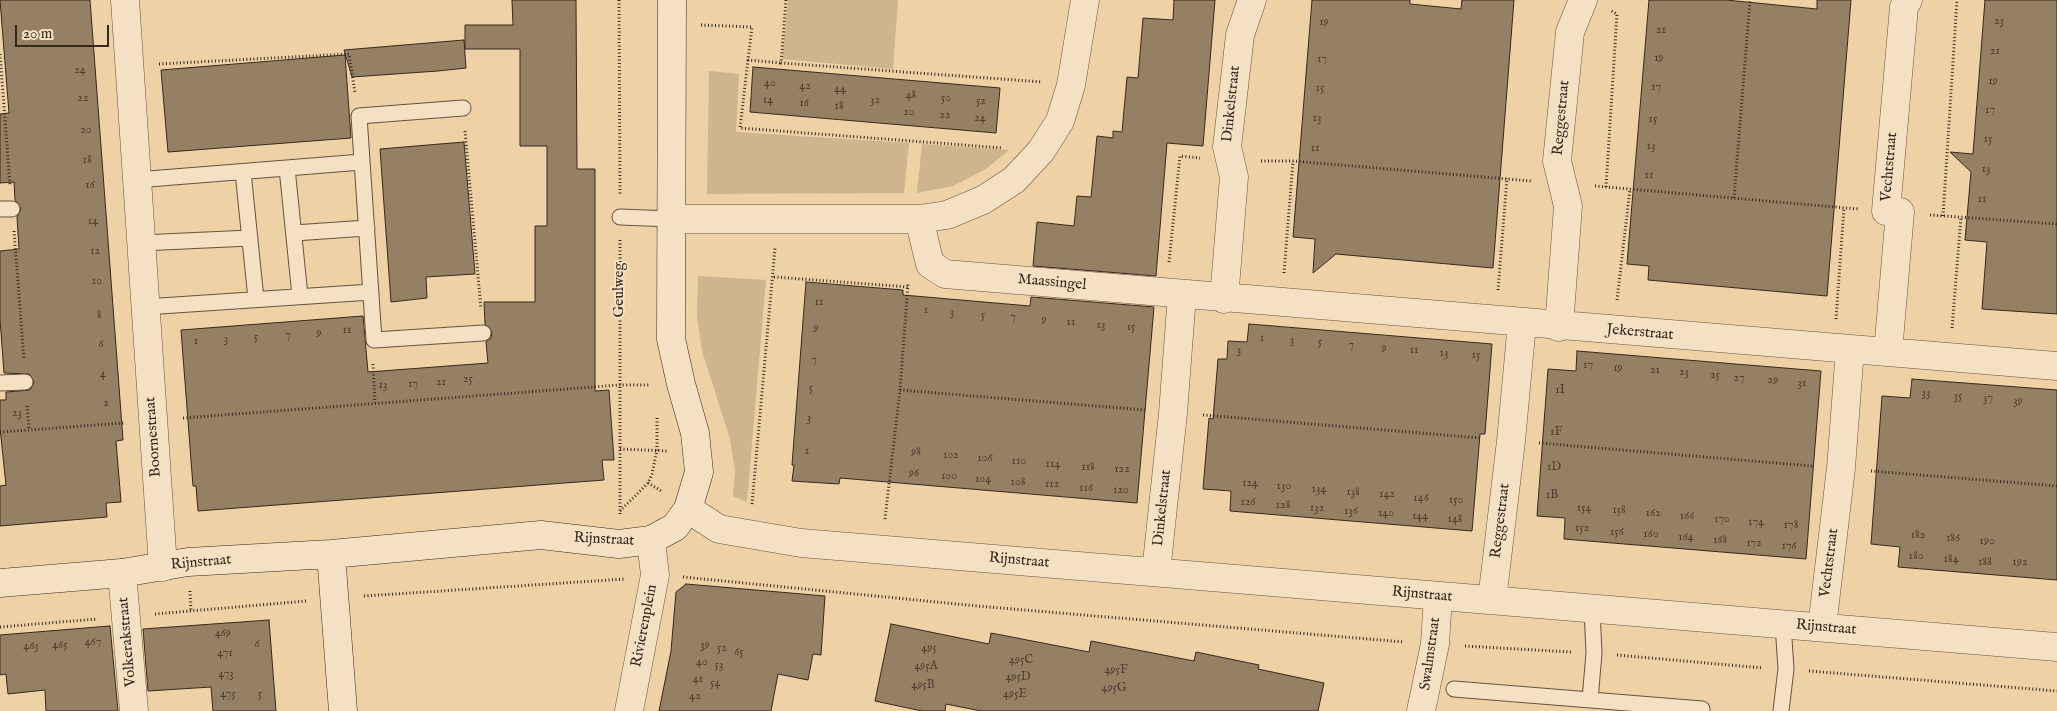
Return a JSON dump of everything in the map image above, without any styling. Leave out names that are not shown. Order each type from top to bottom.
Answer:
[{"type":"street","name":"Boornestraat","points":[[125,0],[163,567]]},
{"type":"street","points":[[672,219],[919,219],[947,214],[983,200],[1014,180],[1041,151],[1060,121],[1071,85],[1085,0]]},
{"type":"street","name":"Dinkelstraat","points":[[1224,299],[1234,177],[1227,147],[1240,35],[1252,0]]},
{"type":"street","name":"Reggestraat","points":[[1559,327],[1568,206],[1557,161],[1570,32],[1583,0]]},
{"type":"street","name":"Vechtstraat","points":[[1888,352],[1904,7],[1908,0]]},
{"type":"street","points":[[672,12],[671,339],[680,384],[695,432],[699,472],[688,509]]},
{"type":"street","points":[[919,219],[930,264],[945,274]]},
{"type":"street","name":"Maassingel","points":[[945,274],[1224,299]]},
{"type":"street","name":"Dinkelstraat","points":[[1156,572],[1173,413],[1174,294]]},
{"type":"street","name":"Jekerstraat","points":[[1224,299],[2057,366]]},
{"type":"street","name":"Reggestraat","points":[[1492,600],[1511,441],[1509,322]]},
{"type":"street","name":"Vechtstraat","points":[[1822,628],[1841,468],[1842,349]]},
{"type":"street","name":"Rijnstraat","points":[[0,583],[122,574],[188,562],[331,554],[541,535],[619,544],[651,540],[675,527],[688,509],[719,529],[801,543],[2057,647]]},
{"type":"street","name":"Rivierenplein","points":[[630,711],[655,574],[651,540]]},
{"type":"street","points":[[331,554],[336,598],[343,711]]},
{"type":"street","name":"Volkerakstraat","points":[[122,574],[134,711]]},
{"type":"street","name":"Swalmstraat","points":[[1421,711],[1435,644],[1438,596]]},
{"type":"lane","points":[[463,108],[359,116],[374,340],[483,333]]},
{"type":"lane","points":[[136,180],[362,162]]},
{"type":"lane","points":[[287,168],[300,296]]},
{"type":"lane","points":[[244,172],[256,300]]},
{"type":"lane","points":[[620,217],[672,219]]},
{"type":"lane","points":[[294,233],[367,228]]},
{"type":"lane","points":[[140,243],[250,238]]},
{"type":"lane","points":[[145,307],[371,292]]},
{"type":"lane","points":[[0,383],[25,382]]},
{"type":"lane","points":[[1590,700],[1594,653],[1592,609]]},
{"type":"lane","points":[[1781,711],[1786,669],[1783,624]]},
{"type":"lane","points":[[1454,689],[1702,709]]},
{"type":"path","name":"Geulweg","points":[[619,0],[619,544],[622,579]]},
{"type":"path","points":[[781,63],[786,0]]},
{"type":"path","points":[[1734,198],[1750,0]]},
{"type":"path","points":[[1942,216],[1957,0]]},
{"type":"path","points":[[1606,187],[1617,14],[1608,10]]},
{"type":"path","points":[[672,12],[752,28],[740,128],[1041,151]]},
{"type":"path","points":[[0,54],[6,209],[25,382],[28,429]]},
{"type":"path","points":[[130,66],[349,54],[359,116]]},
{"type":"path","points":[[748,60],[1071,85]]},
{"type":"path","points":[[463,108],[483,333]]},
{"type":"path","points":[[1174,294],[1180,156],[1231,162],[1294,161],[1844,208],[2057,224]]},
{"type":"path","points":[[1281,304],[1294,161]]},
{"type":"path","points":[[1507,178],[1509,322]]},
{"type":"path","points":[[1614,331],[1630,189]]},
{"type":"path","points":[[1842,349],[1844,208]]},
{"type":"path","points":[[1950,358],[1961,217]]},
{"type":"path","points":[[749,535],[774,277],[776,220]]},
{"type":"path","points":[[774,277],[908,287],[945,274]]},
{"type":"path","points":[[882,550],[900,390],[908,278]]},
{"type":"path","points":[[374,340],[372,372],[375,403]]},
{"type":"path","points":[[0,432],[620,385],[680,384]]},
{"type":"path","points":[[900,390],[2057,486]]},
{"type":"path","points":[[586,540],[620,511],[648,483],[657,450],[658,413]]},
{"type":"path","points":[[620,449],[696,451]]},
{"type":"path","points":[[0,627],[336,598],[622,579],[655,574],[977,606],[1435,644],[1594,653],[2057,691]]},
{"type":"shaded area","points":[[788,0],[898,0],[893,69],[782,59]]},
{"type":"shaded area","points":[[709,71],[739,74],[736,132],[909,143],[904,193],[707,194]]},
{"type":"shaded area","points":[[922,144],[1009,150],[986,169],[953,186],[917,193]]},
{"type":"shaded area","points":[[698,276],[766,280],[747,502],[733,496],[735,471],[730,439],[702,351],[697,316]]},
{"type":"building","points":[[0,0],[90,0],[123,440],[116,441],[121,502],[106,503],[107,517],[0,526],[0,486],[6,485],[0,428],[0,400],[6,400],[6,392],[30,390],[34,382],[29,374],[4,373],[0,319],[0,251],[19,249],[17,217],[21,209],[15,200],[14,182],[0,183],[0,114],[9,113]]},
{"type":"building","points":[[512,0],[576,0],[577,169],[595,169],[595,391],[609,390],[614,460],[602,460],[604,480],[198,511],[196,486],[193,486],[181,330],[363,316],[368,372],[488,363],[486,342],[491,338],[492,332],[485,324],[484,302],[535,302],[535,226],[547,226],[547,146],[520,146],[520,49],[465,49],[465,25],[513,25]]},
{"type":"building","points":[[1174,0],[1215,0],[1203,146],[1167,143],[1156,276],[1033,266],[1037,222],[1074,226],[1077,196],[1091,197],[1097,136],[1113,138],[1113,131],[1122,132],[1127,77],[1138,78],[1143,18],[1173,20]]},
{"type":"building","points":[[1312,0],[1410,0],[1410,4],[1461,9],[1462,0],[1514,0],[1493,268],[1336,254],[1313,273],[1315,239],[1293,237]]},
{"type":"building","points":[[1649,0],[1726,0],[1817,9],[1817,0],[1851,0],[1827,296],[1648,280],[1649,266],[1627,264]]},
{"type":"building","points":[[1985,0],[2057,0],[2057,314],[1982,309],[1987,242],[1965,240],[1971,172],[1950,152],[1973,154]]},
{"type":"building","points":[[464,40],[466,68],[438,71],[352,77],[344,50]]},
{"type":"building","points":[[345,55],[351,138],[168,152],[161,70]]},
{"type":"building","points":[[753,67],[1000,88],[996,133],[750,112]]},
{"type":"building","points":[[464,142],[475,274],[426,277],[427,298],[391,302],[380,149]]},
{"type":"building","points":[[806,282],[903,290],[903,295],[1030,306],[1031,297],[1154,307],[1137,503],[840,478],[839,484],[792,481]]},
{"type":"building","points":[[1249,324],[1492,344],[1485,434],[1480,434],[1472,531],[1230,511],[1231,491],[1203,489],[1209,418],[1213,419],[1218,359],[1227,359],[1228,341],[1247,342]]},
{"type":"building","points":[[1577,351],[1821,371],[1806,559],[1564,539],[1565,518],[1537,516],[1548,369],[1576,371]]},
{"type":"building","points":[[1912,379],[2057,390],[2057,580],[1898,567],[1900,547],[1871,544],[1882,396],[1910,398]]},
{"type":"building","points":[[686,584],[825,596],[821,655],[813,654],[808,680],[778,674],[771,711],[659,711],[671,651],[676,592]]},
{"type":"building","points":[[269,620],[276,711],[213,711],[211,687],[148,691],[143,629]]},
{"type":"building","points":[[891,624],[989,644],[991,633],[1089,652],[1091,641],[1194,661],[1196,652],[1259,665],[1258,669],[1324,683],[1318,711],[981,711],[946,704],[945,711],[922,711],[875,701]]},
{"type":"building","points":[[110,626],[118,711],[46,711],[45,690],[8,694],[6,674],[0,675],[0,635]]}]
